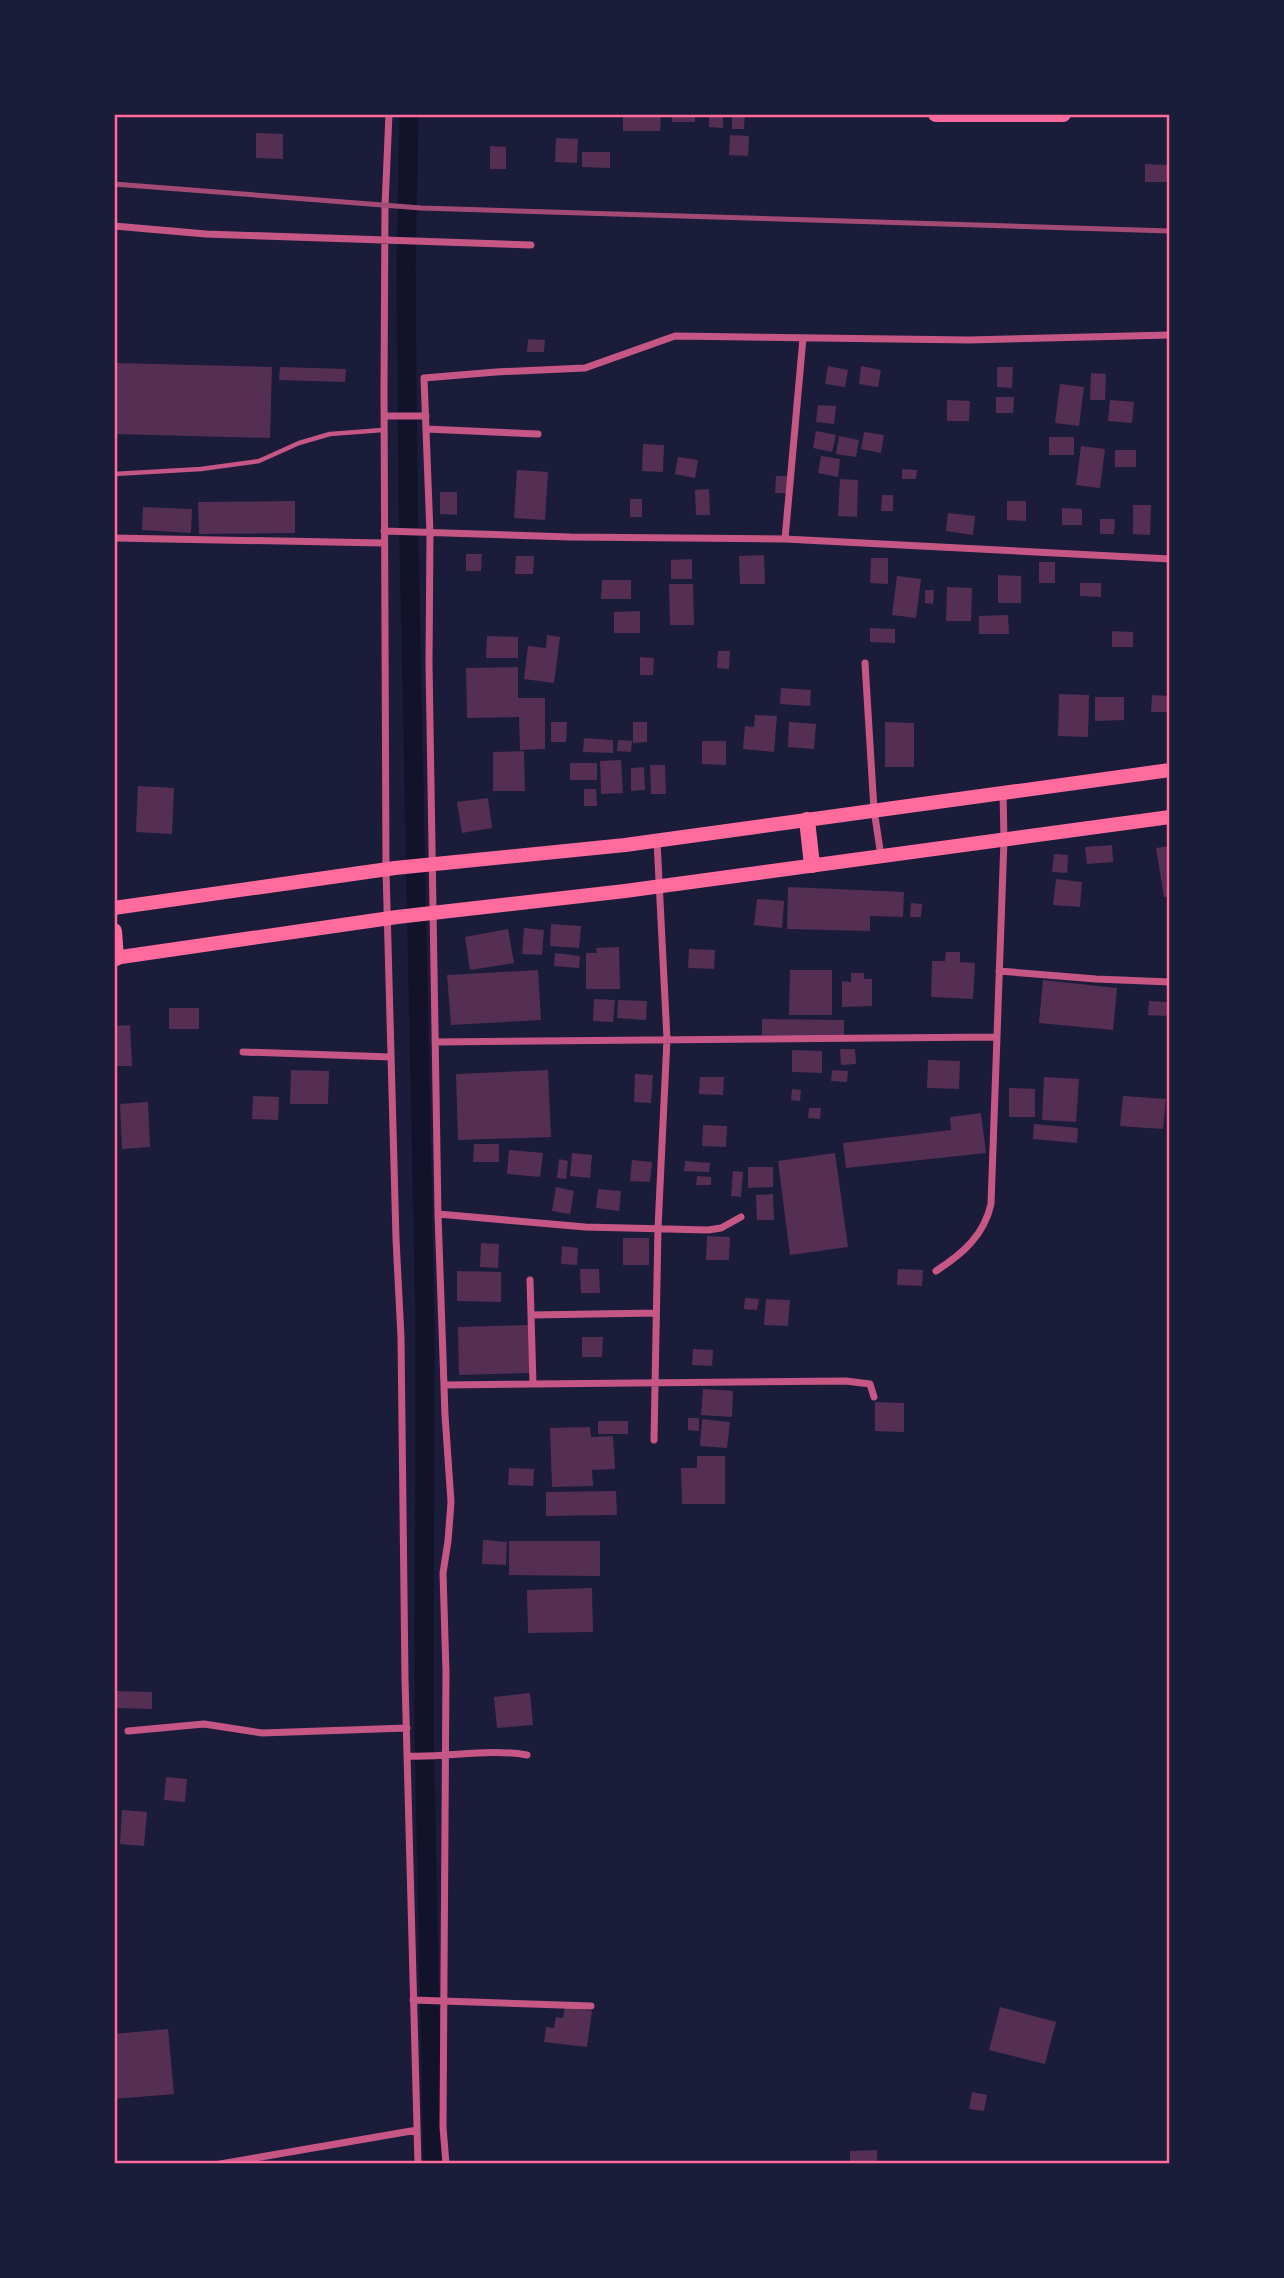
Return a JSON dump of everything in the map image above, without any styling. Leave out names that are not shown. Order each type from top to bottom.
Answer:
[{"type":"highway","points":[[936,114],[1063,114]]},
{"type":"highway","points":[[807,820],[812,865]]},
{"type":"highway","points":[[114,931],[115,958]]},
{"type":"main road","points":[[114,908],[391,869],[657,841],[1170,770]]},
{"type":"main road","points":[[115,958],[393,917],[660,886],[1170,817]]},
{"type":"street","points":[[389,114],[390,241],[387,416],[384,430],[388,531],[384,543],[393,917],[391,1057],[401,1337],[418,2164]]},
{"type":"street","points":[[114,226],[206,234],[531,245]]},
{"type":"street","points":[[446,2164],[440,2000],[446,1672],[443,1573],[451,1503],[438,1214],[435,1042],[427,913],[430,533],[424,378],[585,368],[675,336],[969,340],[1170,335]]},
{"type":"street","points":[[785,539],[803,338]]},
{"type":"street","points":[[387,416],[426,416]]},
{"type":"street","points":[[426,429],[538,434]]},
{"type":"street","points":[[388,531],[570,537],[785,539],[1170,559]]},
{"type":"street","points":[[114,538],[384,543]]},
{"type":"street","points":[[865,663],[874,810],[881,857]]},
{"type":"street","points":[[936,1271],[961,1255],[980,1233],[991,1204],[1004,840],[1003,793]]},
{"type":"street","points":[[654,1440],[658,1228],[667,1039],[657,841]]},
{"type":"street","points":[[999,971],[1170,982]]},
{"type":"street","points":[[435,1042],[997,1037]]},
{"type":"street","points":[[243,1052],[391,1057]]},
{"type":"street","points":[[438,1214],[584,1227],[708,1230],[721,1228],[741,1217]]},
{"type":"street","points":[[530,1280],[533,1384]]},
{"type":"street","points":[[531,1315],[656,1313]]},
{"type":"street","points":[[444,1385],[861,1382],[870,1384],[874,1397]]},
{"type":"street","points":[[128,1731],[204,1724],[262,1734],[407,1727]]},
{"type":"street","points":[[410,1756],[431,1757],[492,1751],[527,1755]]},
{"type":"street","points":[[413,2000],[591,2006]]},
{"type":"street","points":[[220,2164],[417,2130]]},
{"type":"lane","points":[[114,474],[201,469],[259,461],[299,443],[330,434],[384,430]]},
{"type":"building","points":[[623,114],[661,114],[660,131],[623,131]]},
{"type":"building","points":[[672,114],[695,114],[695,122],[672,122]]},
{"type":"building","points":[[709,114],[723,115],[723,128],[709,127]]},
{"type":"building","points":[[732,114],[745,114],[744,129],[732,129]]},
{"type":"building","points":[[256,133],[283,134],[283,159],[256,158]]},
{"type":"building","points":[[730,135],[749,136],[748,156],[729,155]]},
{"type":"building","points":[[556,138],[578,139],[577,163],[555,162]]},
{"type":"building","points":[[490,146],[506,147],[506,169],[490,169]]},
{"type":"building","points":[[582,152],[610,152],[610,168],[582,167]]},
{"type":"building","points":[[1145,164],[1169,165],[1168,182],[1145,182]]},
{"type":"building","points":[[528,339],[545,340],[544,352],[527,352]]},
{"type":"building","points":[[114,363],[272,367],[270,438],[114,434]]},
{"type":"building","points":[[828,366],[848,370],[845,387],[825,384]]},
{"type":"building","points":[[861,366],[881,370],[878,387],[859,384]]},
{"type":"building","points":[[280,367],[346,369],[345,382],[279,380]]},
{"type":"building","points":[[997,367],[1013,367],[1012,388],[997,387]]},
{"type":"building","points":[[1091,373],[1106,374],[1105,400],[1090,400]]},
{"type":"building","points":[[1060,384],[1084,387],[1079,426],[1055,423]]},
{"type":"building","points":[[996,397],[1014,397],[1013,413],[996,413]]},
{"type":"building","points":[[947,400],[970,401],[969,421],[947,421]]},
{"type":"building","points":[[1110,400],[1134,402],[1132,423],[1108,421]]},
{"type":"building","points":[[818,405],[836,406],[834,424],[816,422]]},
{"type":"building","points":[[816,431],[836,435],[832,452],[813,448]]},
{"type":"building","points":[[864,432],[884,435],[881,453],[861,449]]},
{"type":"building","points":[[839,436],[859,440],[856,457],[836,454]]},
{"type":"building","points":[[1049,437],[1074,437],[1074,455],[1049,455]]},
{"type":"building","points":[[643,444],[664,445],[663,472],[642,471]]},
{"type":"building","points":[[1081,446],[1105,449],[1100,488],[1076,485]]},
{"type":"building","points":[[1115,450],[1136,450],[1136,467],[1115,467]]},
{"type":"building","points":[[821,456],[840,459],[838,477],[818,473]]},
{"type":"building","points":[[678,457],[698,460],[695,478],[675,474]]},
{"type":"building","points":[[902,469],[917,470],[916,479],[902,479]]},
{"type":"building","points":[[517,470],[548,472],[545,520],[514,518]]},
{"type":"building","points":[[776,476],[789,476],[787,493],[775,493]]},
{"type":"building","points":[[840,479],[858,480],[857,517],[838,516]]},
{"type":"building","points":[[709,489],[710,515],[696,515],[695,490]]},
{"type":"building","points":[[440,492],[457,492],[457,515],[440,514]]},
{"type":"building","points":[[882,495],[893,495],[893,511],[881,511]]},
{"type":"building","points":[[630,499],[642,499],[642,517],[630,517]]},
{"type":"building","points":[[295,501],[295,533],[199,534],[198,502]]},
{"type":"building","points":[[1007,501],[1026,501],[1026,521],[1007,520]]},
{"type":"building","points":[[1133,505],[1151,505],[1150,535],[1133,534]]},
{"type":"building","points":[[143,507],[192,509],[191,533],[142,530]]},
{"type":"building","points":[[1062,508],[1082,509],[1082,525],[1062,525]]},
{"type":"building","points":[[948,513],[975,516],[973,535],[946,531]]},
{"type":"building","points":[[1100,519],[1115,519],[1114,534],[1100,534]]},
{"type":"building","points":[[466,554],[482,554],[481,571],[466,571]]},
{"type":"building","points":[[764,555],[765,584],[740,584],[739,556]]},
{"type":"building","points":[[516,556],[534,556],[533,574],[515,574]]},
{"type":"building","points":[[871,558],[888,558],[888,584],[870,583]]},
{"type":"building","points":[[692,559],[692,579],[671,579],[671,560]]},
{"type":"building","points":[[1039,562],[1055,562],[1055,583],[1039,583]]},
{"type":"building","points":[[998,575],[1021,576],[1021,603],[998,603]]},
{"type":"building","points":[[897,576],[921,579],[916,618],[892,615]]},
{"type":"building","points":[[602,580],[631,580],[631,599],[601,599]]},
{"type":"building","points":[[1080,583],[1101,583],[1101,597],[1080,596]]},
{"type":"building","points":[[669,584],[693,584],[694,625],[670,625]]},
{"type":"building","points":[[947,587],[972,588],[971,621],[946,621]]},
{"type":"building","points":[[925,590],[934,590],[933,604],[925,603]]},
{"type":"building","points":[[640,611],[640,633],[614,633],[614,612]]},
{"type":"building","points":[[1008,615],[1009,634],[979,634],[979,616]]},
{"type":"building","points":[[870,628],[895,629],[895,643],[870,642]]},
{"type":"building","points":[[1112,631],[1133,632],[1133,647],[1112,647]]},
{"type":"building","points":[[547,635],[560,637],[554,683],[524,679],[528,646],[546,648]]},
{"type":"building","points":[[487,636],[518,637],[518,658],[486,658]]},
{"type":"building","points":[[718,651],[730,651],[729,669],[717,668]]},
{"type":"building","points":[[640,657],[654,658],[653,675],[640,675]]},
{"type":"building","points":[[518,667],[518,698],[545,698],[545,749],[520,750],[519,717],[467,718],[466,668]]},
{"type":"building","points":[[781,688],[811,690],[810,706],[780,704]]},
{"type":"building","points":[[1059,694],[1089,695],[1088,737],[1058,736]]},
{"type":"building","points":[[1152,695],[1170,696],[1170,712],[1151,712]]},
{"type":"building","points":[[1095,697],[1124,697],[1124,720],[1095,721]]},
{"type":"building","points":[[755,715],[777,716],[774,752],[743,749],[745,726],[754,727]]},
{"type":"building","points":[[551,722],[567,722],[566,742],[551,742]]},
{"type":"building","points":[[633,722],[647,722],[647,742],[633,743]]},
{"type":"building","points":[[789,722],[816,724],[814,749],[788,747]]},
{"type":"building","points":[[885,722],[914,723],[914,767],[885,767]]},
{"type":"building","points":[[584,738],[613,740],[613,753],[583,752]]},
{"type":"building","points":[[618,740],[632,741],[631,752],[617,751]]},
{"type":"building","points":[[702,741],[726,741],[726,765],[702,764]]},
{"type":"building","points":[[524,751],[525,791],[493,791],[493,752]]},
{"type":"building","points":[[621,760],[623,793],[601,794],[600,761]]},
{"type":"building","points":[[570,763],[597,763],[597,780],[570,780]]},
{"type":"building","points":[[650,765],[665,765],[666,794],[651,794]]},
{"type":"building","points":[[644,767],[645,790],[631,791],[631,768]]},
{"type":"building","points":[[138,786],[174,788],[172,834],[136,832]]},
{"type":"building","points":[[584,789],[596,789],[597,806],[584,806]]},
{"type":"building","points":[[488,798],[492,828],[462,833],[457,802]]},
{"type":"building","points":[[1112,845],[1113,862],[1087,864],[1085,847]]},
{"type":"building","points":[[1170,846],[1170,896],[1164,897],[1156,848]]},
{"type":"building","points":[[1054,854],[1068,855],[1067,873],[1052,872]]},
{"type":"building","points":[[1056,879],[1082,882],[1080,907],[1053,905]]},
{"type":"building","points":[[788,887],[904,892],[903,917],[870,916],[870,931],[787,929]]},
{"type":"building","points":[[757,899],[784,901],[782,928],[754,925]]},
{"type":"building","points":[[911,903],[922,904],[921,917],[910,917]]},
{"type":"building","points":[[551,924],[581,926],[579,948],[550,946]]},
{"type":"building","points":[[524,928],[544,930],[542,955],[522,954]]},
{"type":"building","points":[[508,929],[514,963],[470,970],[465,937]]},
{"type":"building","points":[[619,947],[620,989],[586,989],[586,953],[597,953],[596,948]]},
{"type":"building","points":[[689,949],[715,950],[714,969],[688,968]]},
{"type":"building","points":[[946,952],[960,952],[960,962],[975,963],[973,999],[931,997],[932,961],[945,961]]},
{"type":"building","points":[[555,953],[580,956],[579,968],[554,966]]},
{"type":"building","points":[[538,970],[541,1020],[451,1025],[447,975]]},
{"type":"building","points":[[790,970],[832,970],[832,1015],[789,1015]]},
{"type":"building","points":[[851,973],[864,973],[864,979],[872,979],[872,1006],[842,1007],[842,981],[851,982]]},
{"type":"building","points":[[1043,980],[1117,988],[1113,1030],[1039,1023]]},
{"type":"building","points":[[594,999],[615,1000],[613,1022],[593,1021]]},
{"type":"building","points":[[618,1000],[647,1001],[646,1020],[617,1018]]},
{"type":"building","points":[[1149,1001],[1168,1002],[1168,1016],[1148,1015]]},
{"type":"building","points":[[169,1008],[199,1008],[199,1029],[169,1029]]},
{"type":"building","points":[[762,1019],[844,1020],[844,1036],[762,1035]]},
{"type":"building","points":[[130,1025],[132,1066],[114,1066],[114,1026]]},
{"type":"building","points":[[840,1049],[855,1049],[856,1064],[841,1065]]},
{"type":"building","points":[[792,1050],[822,1051],[822,1073],[792,1072]]},
{"type":"building","points":[[928,1060],[960,1061],[959,1089],[927,1088]]},
{"type":"building","points":[[291,1070],[329,1071],[328,1104],[290,1104]]},
{"type":"building","points":[[548,1070],[551,1137],[458,1140],[456,1074]]},
{"type":"building","points":[[832,1070],[848,1071],[847,1082],[831,1081]]},
{"type":"building","points":[[635,1074],[653,1075],[651,1103],[634,1102]]},
{"type":"building","points":[[700,1077],[724,1077],[723,1095],[699,1094]]},
{"type":"building","points":[[1044,1077],[1079,1079],[1076,1122],[1042,1120]]},
{"type":"building","points":[[1009,1088],[1035,1089],[1035,1117],[1009,1117]]},
{"type":"building","points":[[792,1089],[801,1090],[800,1101],[791,1100]]},
{"type":"building","points":[[253,1096],[279,1097],[278,1120],[252,1119]]},
{"type":"building","points":[[1123,1096],[1166,1099],[1163,1129],[1120,1126]]},
{"type":"building","points":[[148,1102],[150,1147],[122,1149],[120,1104]]},
{"type":"building","points":[[809,1108],[821,1108],[820,1119],[808,1118]]},
{"type":"building","points":[[981,1113],[986,1153],[846,1168],[843,1143],[951,1130],[950,1117]]},
{"type":"building","points":[[1034,1124],[1078,1128],[1077,1143],[1033,1139]]},
{"type":"building","points":[[703,1125],[727,1126],[726,1147],[702,1146]]},
{"type":"building","points":[[474,1144],[499,1144],[499,1162],[473,1162]]},
{"type":"building","points":[[509,1150],[543,1153],[540,1177],[507,1174]]},
{"type":"building","points":[[572,1153],[592,1155],[590,1178],[570,1176]]},
{"type":"building","points":[[835,1153],[848,1247],[790,1255],[778,1161]]},
{"type":"building","points":[[559,1159],[568,1161],[566,1179],[557,1178]]},
{"type":"building","points":[[632,1160],[652,1162],[650,1182],[630,1181]]},
{"type":"building","points":[[685,1161],[710,1163],[709,1172],[684,1171]]},
{"type":"building","points":[[748,1167],[773,1167],[773,1187],[748,1188]]},
{"type":"building","points":[[733,1171],[743,1172],[741,1197],[731,1196]]},
{"type":"building","points":[[697,1176],[711,1177],[711,1185],[696,1185]]},
{"type":"building","points":[[556,1187],[574,1191],[570,1214],[552,1211]]},
{"type":"building","points":[[598,1189],[621,1191],[619,1211],[596,1208]]},
{"type":"building","points":[[773,1194],[774,1220],[757,1220],[756,1195]]},
{"type":"building","points":[[707,1236],[730,1237],[729,1260],[706,1260]]},
{"type":"building","points":[[623,1238],[649,1238],[649,1265],[623,1265]]},
{"type":"building","points":[[481,1243],[499,1244],[498,1268],[480,1267]]},
{"type":"building","points":[[562,1246],[578,1248],[577,1265],[561,1264]]},
{"type":"building","points":[[580,1269],[599,1269],[600,1293],[581,1293]]},
{"type":"building","points":[[898,1269],[923,1270],[922,1286],[897,1285]]},
{"type":"building","points":[[457,1271],[501,1272],[501,1302],[457,1301]]},
{"type":"building","points":[[745,1298],[759,1299],[757,1310],[744,1309]]},
{"type":"building","points":[[766,1299],[790,1300],[788,1326],[764,1325]]},
{"type":"building","points":[[529,1325],[530,1373],[459,1375],[458,1327]]},
{"type":"building","points":[[582,1337],[603,1337],[602,1357],[582,1357]]},
{"type":"building","points":[[693,1349],[713,1350],[712,1366],[692,1365]]},
{"type":"building","points":[[703,1389],[733,1391],[732,1417],[701,1415]]},
{"type":"building","points":[[875,1402],[904,1403],[904,1432],[875,1431]]},
{"type":"building","points":[[688,1418],[699,1418],[699,1431],[688,1430]]},
{"type":"building","points":[[702,1419],[730,1422],[727,1448],[700,1446]]},
{"type":"building","points":[[598,1421],[628,1421],[628,1434],[598,1434]]},
{"type":"building","points":[[590,1427],[591,1437],[613,1436],[615,1469],[592,1470],[593,1486],[552,1487],[550,1428]]},
{"type":"building","points":[[697,1456],[725,1456],[725,1504],[682,1504],[681,1468],[697,1468]]},
{"type":"building","points":[[509,1468],[534,1469],[533,1486],[508,1485]]},
{"type":"building","points":[[616,1491],[617,1515],[546,1516],[546,1492]]},
{"type":"building","points":[[483,1540],[507,1542],[506,1565],[482,1564]]},
{"type":"building","points":[[509,1541],[600,1541],[600,1576],[509,1575]]},
{"type":"building","points":[[592,1588],[593,1632],[528,1633],[527,1590]]},
{"type":"building","points":[[114,1691],[152,1692],[152,1709],[114,1708]]},
{"type":"building","points":[[530,1693],[533,1725],[497,1728],[494,1697]]},
{"type":"building","points":[[166,1777],[187,1779],[185,1802],[164,1800]]},
{"type":"building","points":[[122,1810],[147,1812],[144,1846],[120,1844]]},
{"type":"building","points":[[565,2007],[592,2011],[587,2047],[544,2042],[546,2027],[554,2028],[556,2017],[563,2018]]},
{"type":"building","points":[[1000,2007],[1056,2022],[1045,2064],[989,2050]]},
{"type":"building","points":[[168,2029],[174,2094],[114,2099],[114,2034]]},
{"type":"building","points":[[972,2092],[987,2095],[984,2111],[969,2109]]},
{"type":"building","points":[[877,2150],[877,2164],[850,2164],[850,2151]]},
{"type":"waterway","points":[[409,114],[406,267],[408,493],[425,1324],[424,1728],[433,2164]]},
{"type":"railway","points":[[114,184],[421,208],[1170,231]]}]
